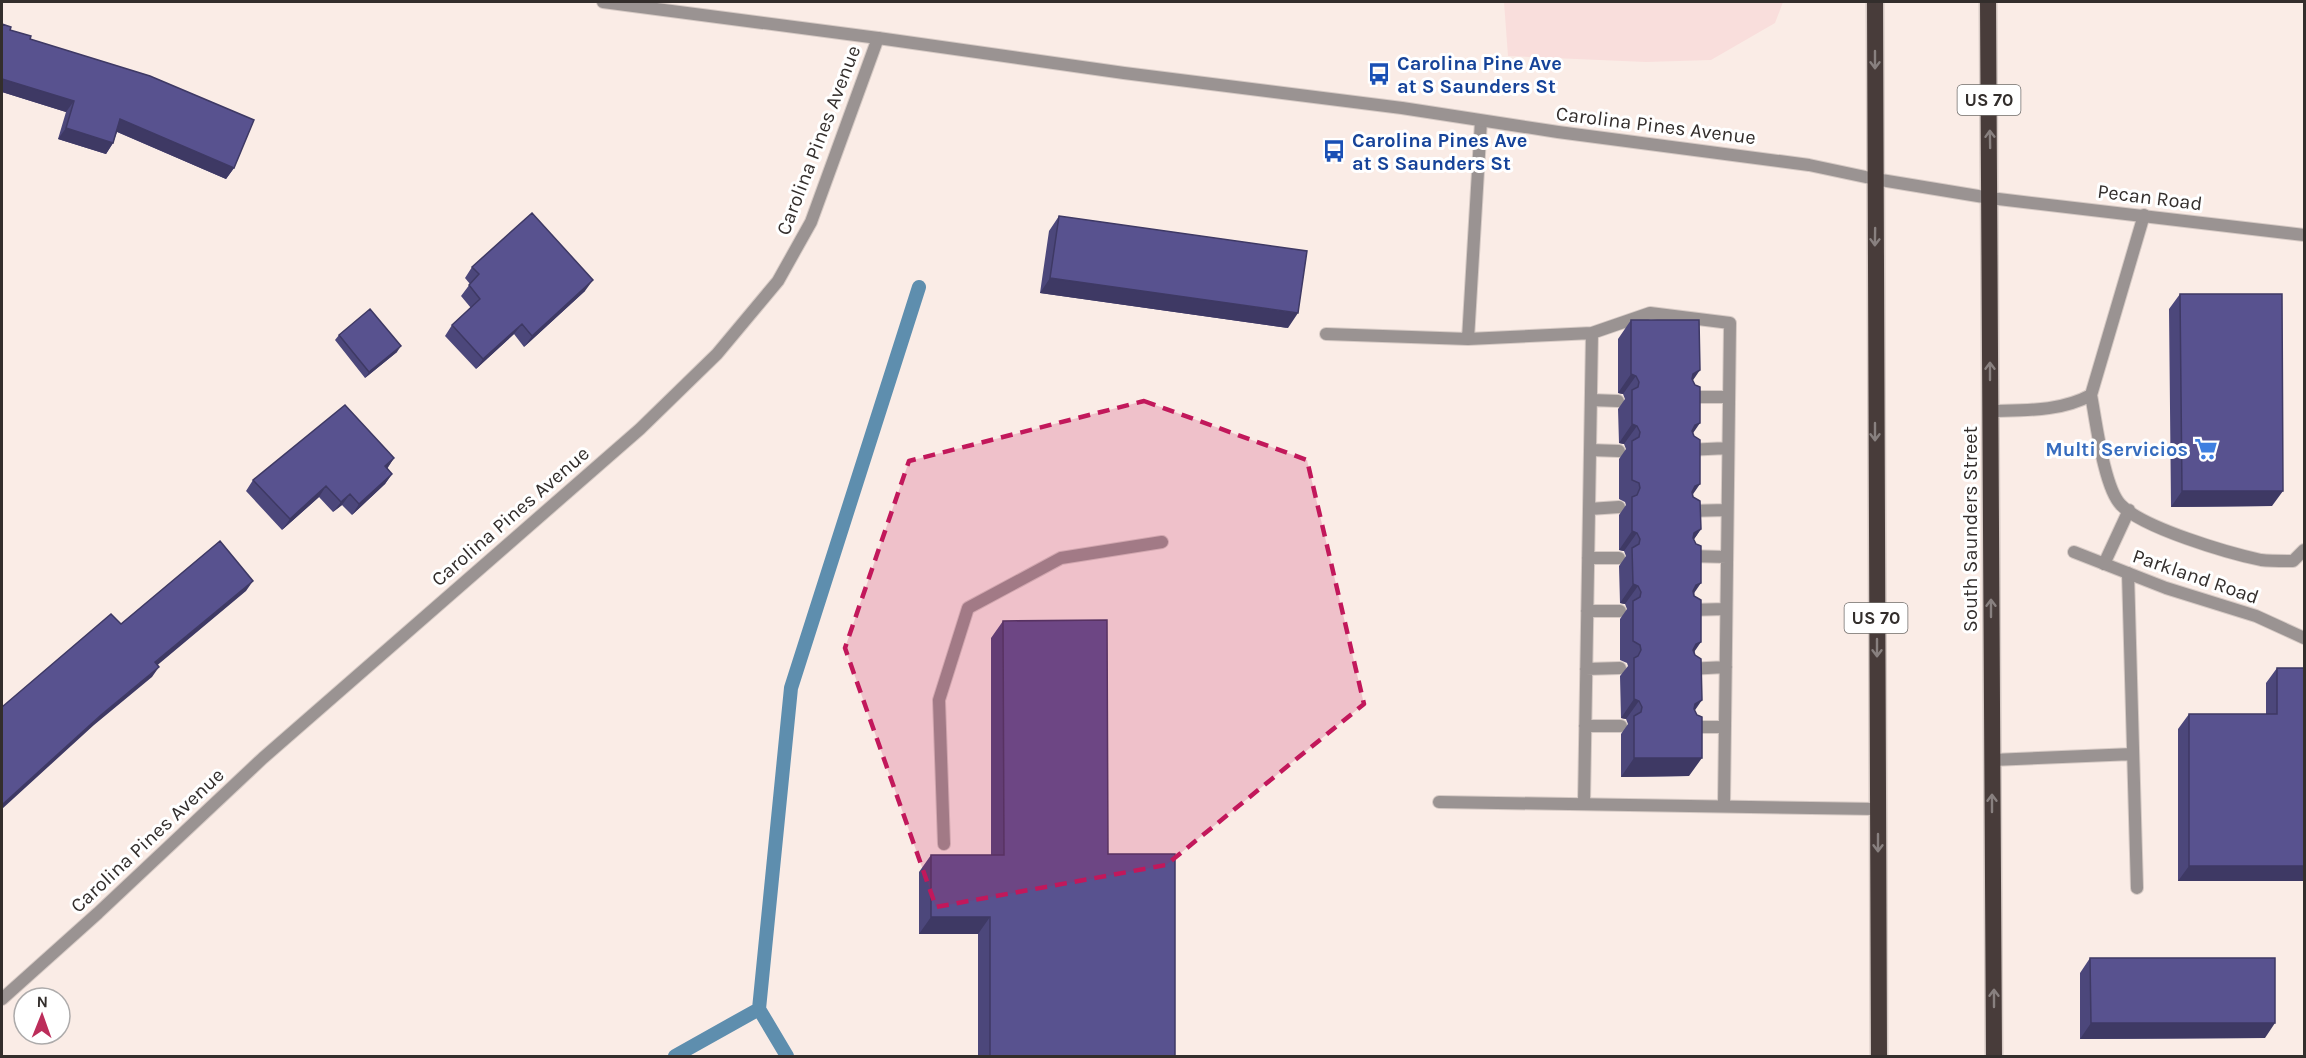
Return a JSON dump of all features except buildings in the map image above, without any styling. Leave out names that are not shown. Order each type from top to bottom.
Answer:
[{"type":"highway","name":"US 70","points":[[1875,2],[1879,1056]]},
{"type":"highway","name":"South Saunders Street","points":[[1988,2],[1994,1056]]},
{"type":"street","points":[[603,2],[878,38]]},
{"type":"street","name":"Carolina Pines Avenue","points":[[2,999],[98,914],[263,758],[640,429],[717,354],[778,281],[811,222],[878,38],[1809,165],[1875,179],[1990,198]]},
{"type":"street","points":[[1468,339],[1481,121]]},
{"type":"street","name":"Pecan Road","points":[[1990,198],[2304,235]]},
{"type":"street","points":[[2144,215],[2091,395],[2106,474],[2120,504],[2141,519],[2221,550],[2264,560],[2292,561],[2304,550]]},
{"type":"street","points":[[1326,334],[1468,339],[1592,333],[1650,313],[1730,323],[1724,806]]},
{"type":"street","points":[[1584,804],[1592,333]]},
{"type":"street","points":[[1990,411],[2040,410],[2079,402],[2091,395]]},
{"type":"street","points":[[1687,397],[1729,397]]},
{"type":"street","points":[[1591,400],[1618,400]]},
{"type":"street","points":[[1687,450],[1728,448]]},
{"type":"street","points":[[1590,450],[1619,451]]},
{"type":"street","points":[[1589,509],[1619,507]]},
{"type":"street","points":[[1687,511],[1727,510]]},
{"type":"street","points":[[2104,564],[2129,510]]},
{"type":"street","points":[[944,844],[939,700],[968,608],[1061,558],[1162,542]]},
{"type":"street","name":"Parkland Road","points":[[2074,552],[2166,588],[2256,616],[2304,638]]},
{"type":"street","points":[[1688,556],[1727,557]]},
{"type":"street","points":[[1588,558],[1619,558]]},
{"type":"street","points":[[2128,573],[2137,888]]},
{"type":"street","points":[[1688,610],[1726,609]]},
{"type":"street","points":[[1587,611],[1620,610]]},
{"type":"street","points":[[1688,669],[1726,667]]},
{"type":"street","points":[[1586,669],[1620,668]]},
{"type":"street","points":[[1585,726],[1621,726]]},
{"type":"street","points":[[1689,728],[1725,727]]},
{"type":"street","points":[[1992,759],[2133,754]]},
{"type":"street","points":[[1439,802],[1877,809]]},
{"type":"highlighted area","points":[[1144,401],[1307,460],[1364,704],[1166,865],[936,907],[845,648],[909,461]]},
{"type":"shaded area","points":[[1504,2],[1783,2],[1775,23],[1711,60],[1646,62],[1508,56]]},
{"type":"waterway","points":[[787,1056],[759,1009],[791,688],[919,287]]},
{"type":"waterway","points":[[675,1056],[759,1009]]},
{"type":"place","name":"Carolina Pine Ave at S Saunders St","points":[[1379,74]]},
{"type":"place","name":"Carolina Pines Ave at S Saunders St","points":[[1334,151]]},
{"type":"place","name":"Multi Servicios","points":[[2206,449]]}]
